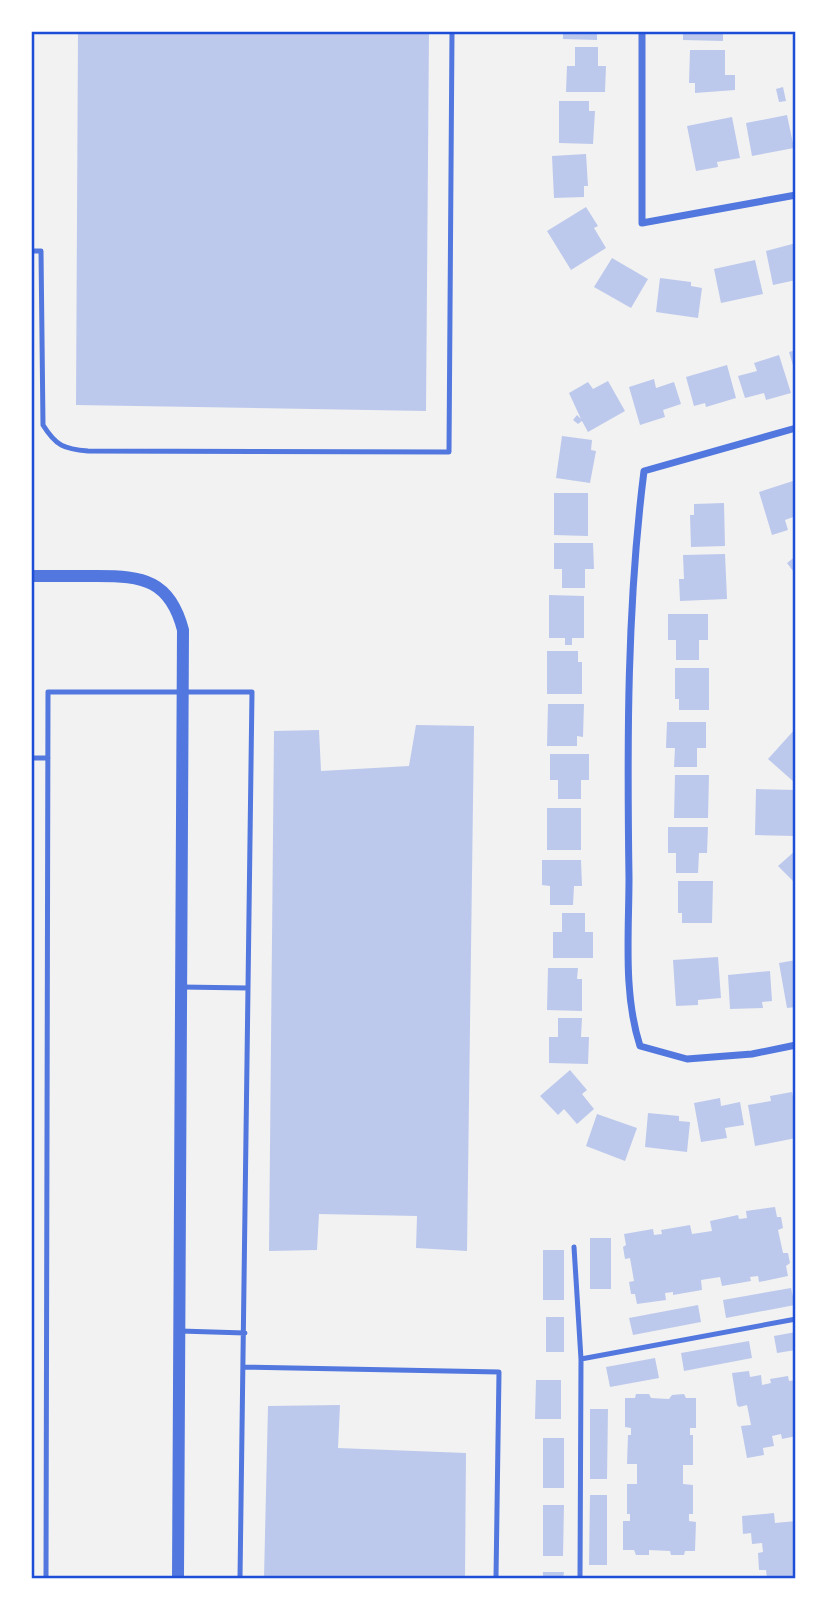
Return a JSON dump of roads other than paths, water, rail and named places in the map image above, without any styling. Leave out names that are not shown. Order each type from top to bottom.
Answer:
[{"type":"street","points":[[642,32],[642,223],[796,195]]},
{"type":"street","points":[[796,428],[643,471],[630,611],[627,747],[630,990],[635,1030],[640,1046],[687,1059],[752,1054],[796,1045]]},
{"type":"street","points":[[32,576],[132,576],[148,582],[166,594],[179,613],[183,630],[178,1578]]},
{"type":"lane","points":[[32,251],[41,251],[43,425],[52,439],[68,449],[449,452],[452,32]]},
{"type":"lane","points":[[46,1578],[48,692],[252,692],[240,1578]]},
{"type":"lane","points":[[32,758],[48,758]]},
{"type":"lane","points":[[180,987],[248,988]]},
{"type":"lane","points":[[575,1247],[581,1359],[580,1578]]},
{"type":"lane","points":[[581,1359],[796,1319]]},
{"type":"lane","points":[[180,1331],[245,1333]]},
{"type":"lane","points":[[244,1367],[499,1372],[496,1578]]}]
